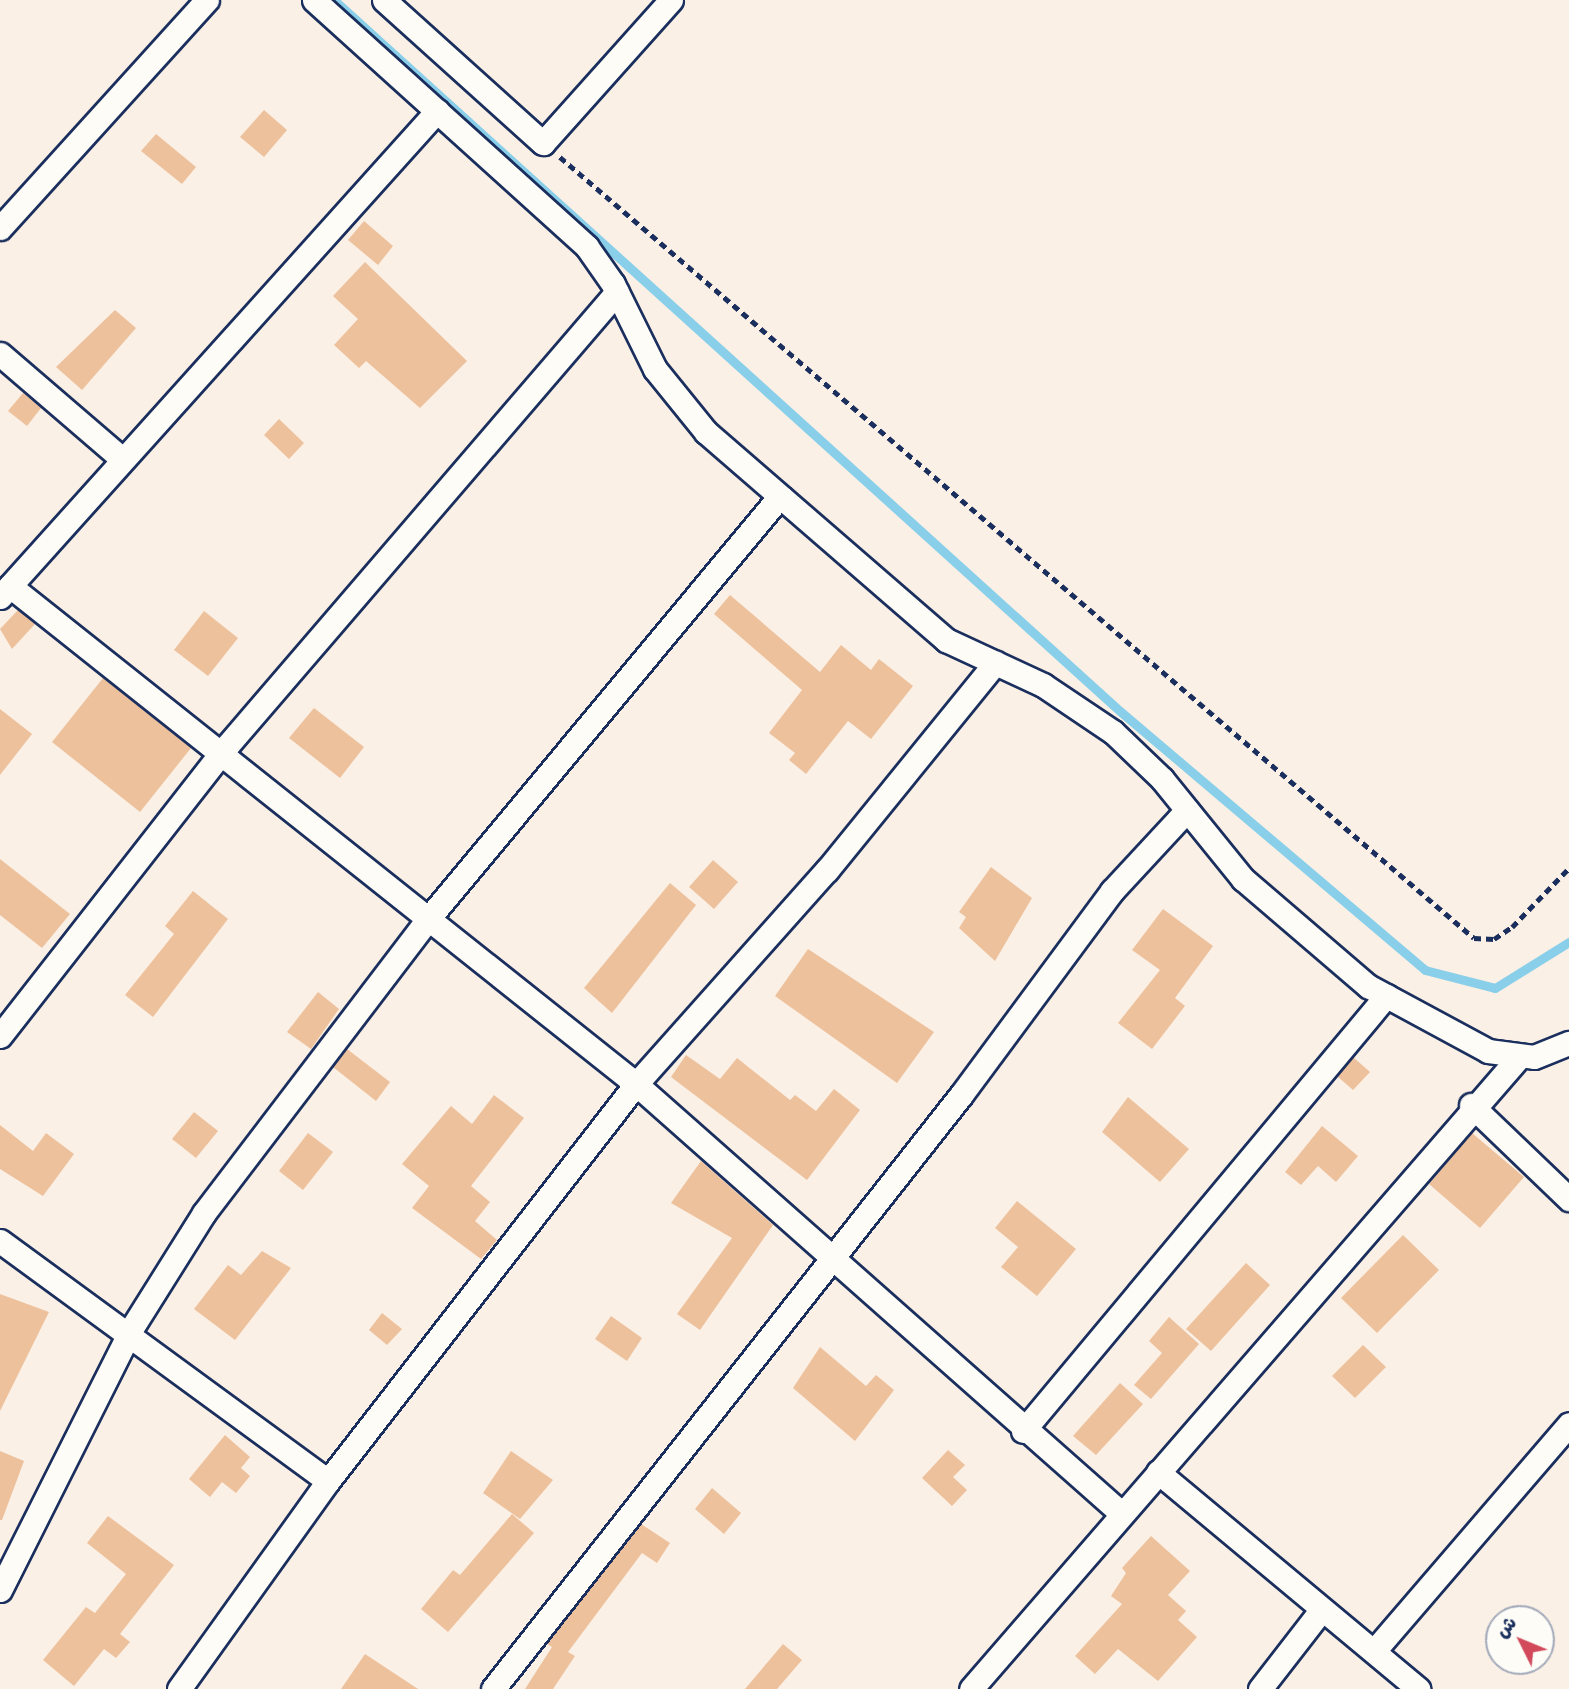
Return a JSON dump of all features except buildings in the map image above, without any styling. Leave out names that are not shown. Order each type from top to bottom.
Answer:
[{"type":"street","points":[[0,228],[207,0]]},
{"type":"street","points":[[314,0],[573,234],[617,292],[633,334],[679,401],[780,496],[946,640],[1043,685],[1113,732],[1282,918],[1386,996],[1488,1051],[1518,1058]]},
{"type":"street","points":[[384,0],[543,143],[671,0]]},
{"type":"street","points":[[437,111],[121,458],[5,592],[219,754],[636,1084],[1023,1431],[1121,1513]]},
{"type":"street","points":[[0,1037],[219,754],[617,292]]},
{"type":"street","points":[[0,354],[121,458]]},
{"type":"street","points":[[0,1590],[130,1331],[204,1213],[428,919],[780,496]]},
{"type":"street","points":[[178,1689],[328,1481],[636,1084],[827,870],[995,663]]},
{"type":"street","points":[[493,1689],[832,1257],[1112,891],[1186,810]]},
{"type":"street","points":[[1023,1431],[1386,996]]},
{"type":"street","points":[[971,1689],[1471,1105],[1518,1058],[1569,1043]]},
{"type":"street","points":[[1471,1105],[1565,1187]]},
{"type":"street","points":[[0,1241],[130,1331],[328,1481]]},
{"type":"street","points":[[1374,1651],[1569,1424]]},
{"type":"street","points":[[1157,1472],[1319,1613],[1374,1651],[1418,1689]]},
{"type":"street","points":[[1260,1689],[1319,1613]]},
{"type":"path","points":[[543,143],[1474,938],[1493,939],[1512,927],[1569,868]]},
{"type":"waterway","points":[[334,0],[1121,712],[1425,970],[1495,988],[1569,942]]}]
